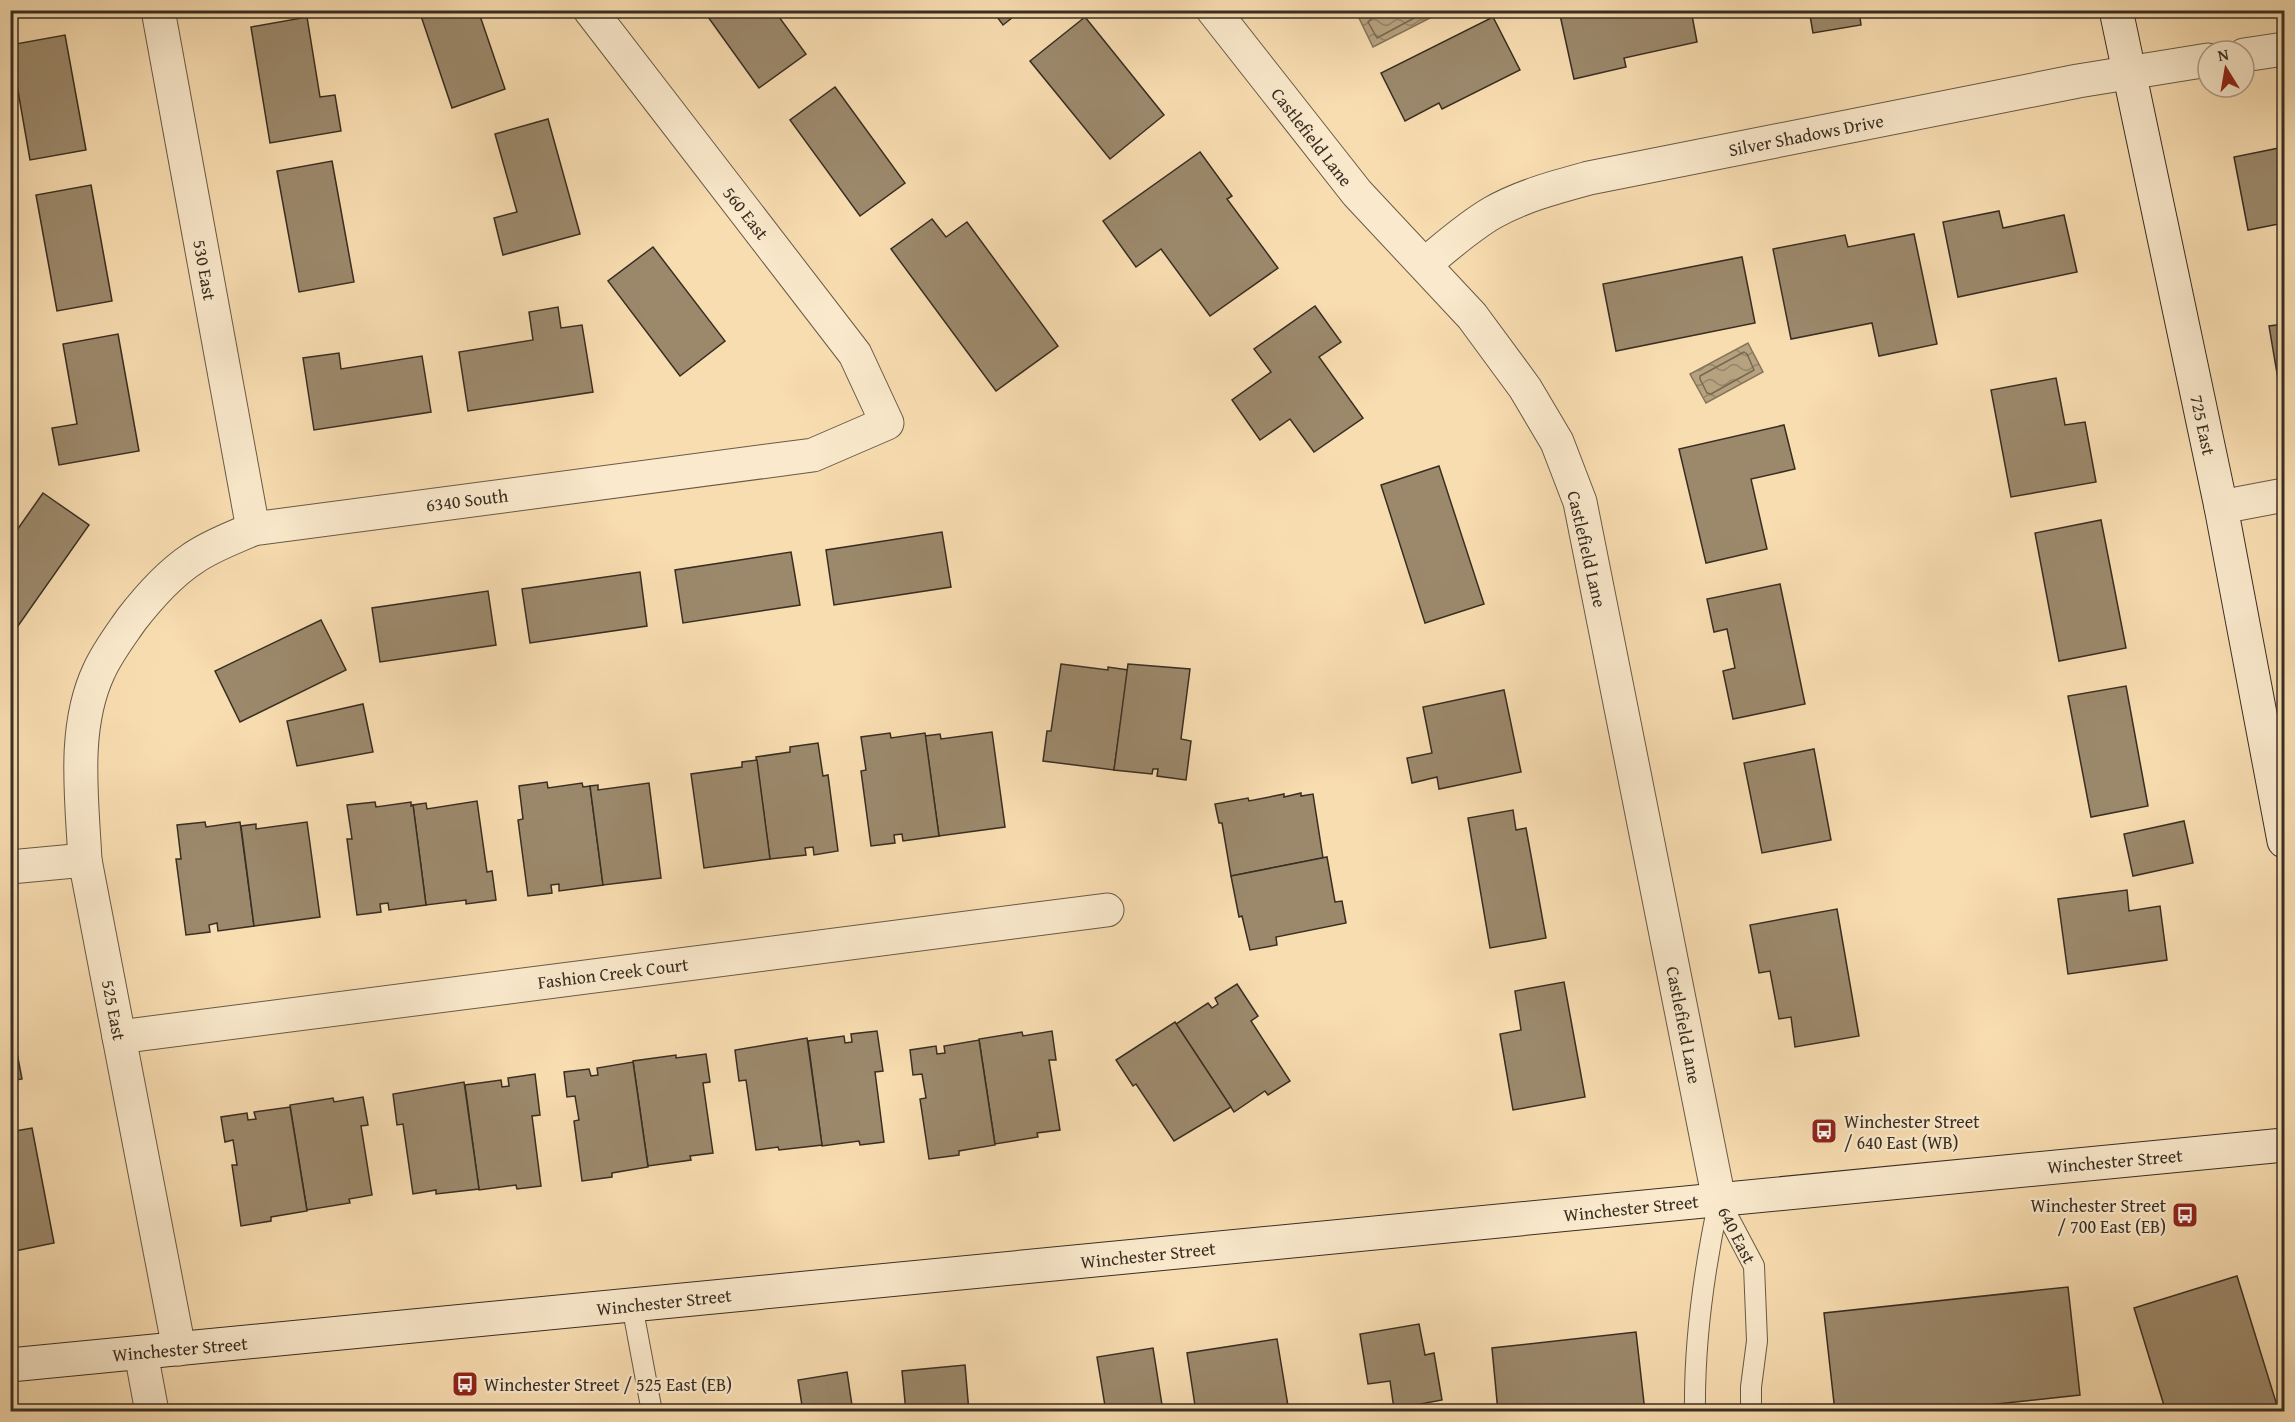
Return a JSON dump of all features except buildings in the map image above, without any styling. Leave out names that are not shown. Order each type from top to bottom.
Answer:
[{"type":"street","name":"530 East","points":[[158,10],[253,529]]},
{"type":"street","name":"560 East","points":[[590,10],[855,354],[887,423]]},
{"type":"street","name":"Castlefield Lane","points":[[1213,10],[1356,193],[1472,316],[1525,388],[1557,442],[1580,502],[1719,1200]]},
{"type":"street","name":"725 East","points":[[2116,10],[2127,73],[2221,507],[2283,827]]},
{"type":"street","points":[[2256,53],[2284,49]]},
{"type":"street","name":"Silver Shadows Drive","points":[[1425,264],[1460,235],[1492,213],[1540,192],[1589,178],[2078,81],[2196,62]]},
{"type":"street","name":"6340 South","points":[[99,670],[125,628],[149,596],[192,559],[253,529],[813,455],[887,423]]},
{"type":"street","points":[[2221,507],[2284,495]]},
{"type":"street","name":"525 East","points":[[99,670],[87,705],[83,738],[82,790],[85,860],[179,1349]]},
{"type":"street","points":[[10,867],[85,860]]},
{"type":"street","name":"Fashion Creek Court","points":[[118,1037],[1107,910]]},
{"type":"street","name":"Winchester Street","points":[[10,1365],[2284,1145]]},
{"type":"street","points":[[141,1353],[152,1412]]},
{"type":"lane","name":"640 East","points":[[1695,1412],[1697,1344],[1704,1272],[1719,1200]]},
{"type":"lane","name":"640 East","points":[[1719,1200],[1754,1266],[1757,1341],[1751,1387],[1751,1412]]},
{"type":"lane","points":[[632,1305],[652,1412]]},
{"type":"water","points":[[1374,10],[1433,11],[1436,15],[1373,47],[1359,18]]},
{"type":"water","points":[[1748,343],[1763,372],[1706,403],[1690,374]]},
{"type":"place","name":"Winchester Street / 640 East (WB)","points":[[1824,1131]]},
{"type":"place","name":"Winchester Street / 700 East (EB)","points":[[2185,1215]]},
{"type":"place","name":"Winchester Street / 525 East (EB)","points":[[465,1384]]}]
